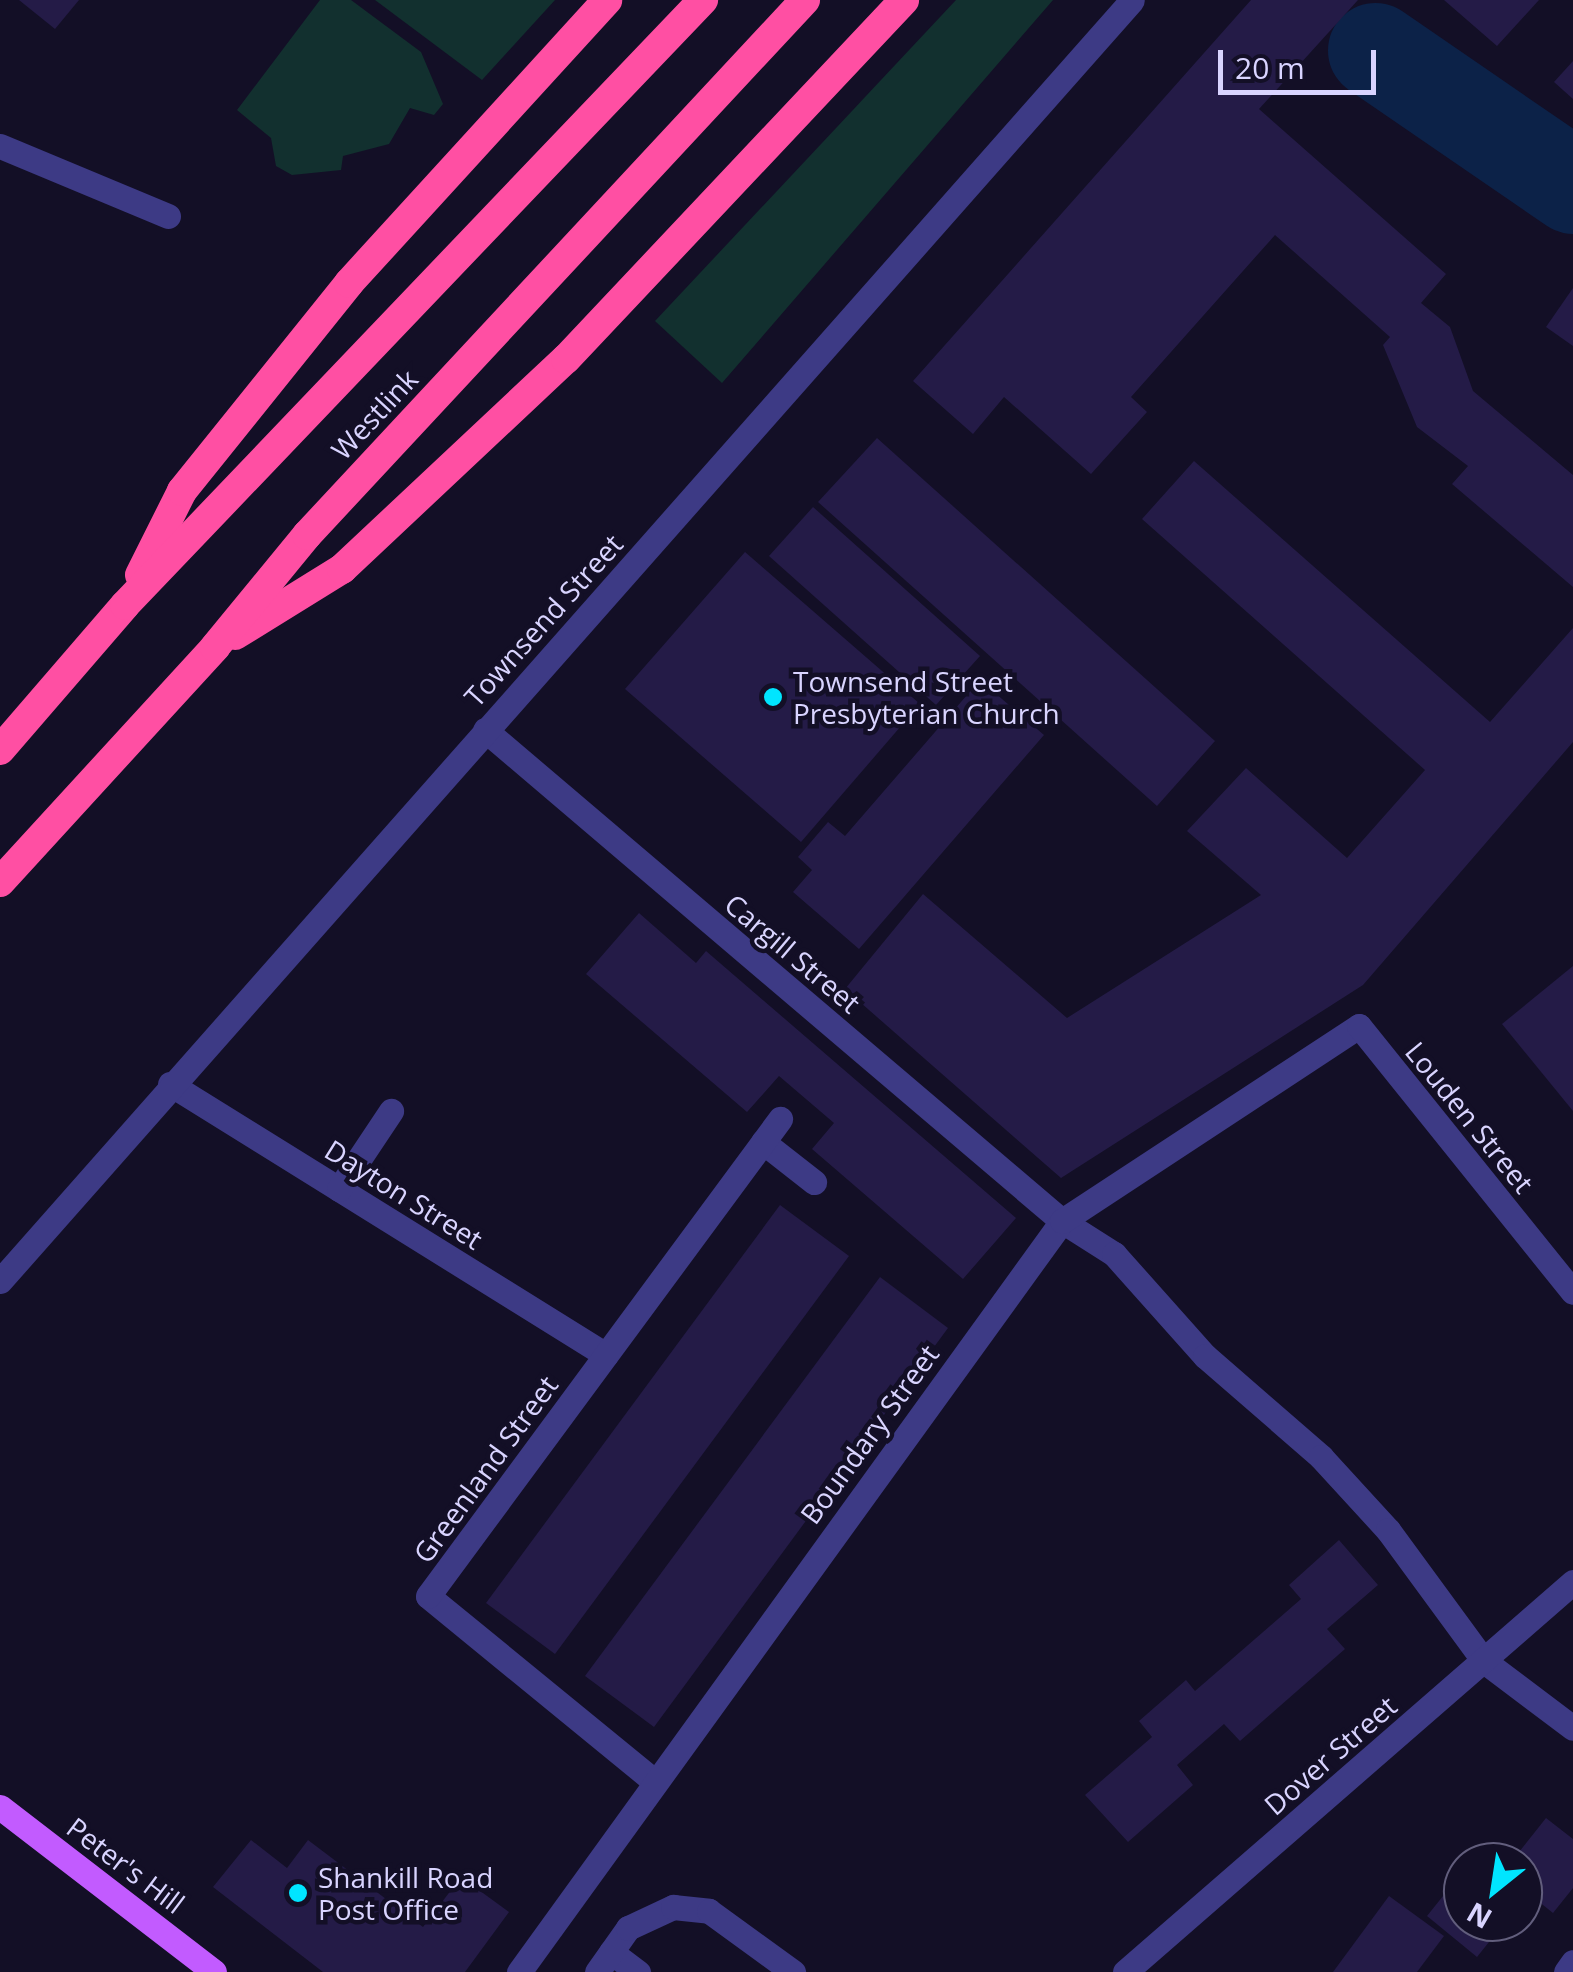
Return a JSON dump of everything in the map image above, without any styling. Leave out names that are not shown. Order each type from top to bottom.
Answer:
[{"type":"highway","points":[[125,604],[194,476],[349,283],[607,0]]},
{"type":"highway","name":"Westlink","points":[[0,750],[125,604],[703,0]]},
{"type":"highway","name":"Westlink","points":[[0,882],[215,647],[306,535],[805,0]]},
{"type":"highway","points":[[215,647],[342,569],[566,359],[904,0]]},
{"type":"main road","name":"Peter's Hill","points":[[0,1807],[214,1972]]},
{"type":"street","name":"Townsend Street","points":[[0,1281],[170,1084],[1132,0]]},
{"type":"street","points":[[0,146],[168,216]]},
{"type":"street","name":"Cargill Street","points":[[485,730],[1062,1221],[1114,1254],[1204,1356],[1322,1457],[1388,1530],[1484,1660],[1573,1728]]},
{"type":"street","name":"Boundary Street","points":[[519,1972],[1062,1221],[1359,1026]]},
{"type":"street","name":"Louden Street","points":[[1359,1026],[1573,1292]]},
{"type":"street","name":"Dayton Street","points":[[170,1084],[606,1355]]},
{"type":"street","points":[[339,1189],[391,1111]]},
{"type":"street","name":"Greenland Street","points":[[654,1781],[428,1596],[780,1119]]},
{"type":"street","points":[[763,1142],[814,1182]]},
{"type":"street","name":"Dover Street","points":[[1125,1972],[1573,1582]]},
{"type":"street","points":[[638,1972],[604,1962],[628,1928],[673,1907],[709,1911],[792,1972]]},
{"type":"street","points":[[1566,1972],[1573,1962]]},
{"type":"green space","points":[[320,0],[351,0],[421,52],[443,104],[434,115],[410,108],[389,144],[343,156],[341,170],[292,175],[276,166],[271,138],[237,110]]},
{"type":"green space","points":[[375,0],[555,0],[482,80]]},
{"type":"green space","points":[[956,0],[1053,0],[722,383],[655,321]]},
{"type":"building","points":[[19,0],[79,0],[55,29]]},
{"type":"building","points":[[1251,0],[1358,0],[1259,109],[1446,274],[1421,303],[1450,327],[1473,391],[1573,475],[1573,587],[1452,484],[1468,466],[1417,427],[1383,345],[1390,337],[1275,235],[1131,397],[1147,412],[1091,474],[1004,397],[973,434],[913,381]]},
{"type":"building","points":[[1444,0],[1539,0],[1497,46]]},
{"type":"building","points":[[1573,61],[1573,99],[1554,82]]},
{"type":"building","points":[[1573,288],[1573,346],[1546,327]]},
{"type":"building","points":[[877,438],[1215,741],[1157,806],[818,502]]},
{"type":"building","points":[[1194,461],[1490,722],[1573,628],[1573,742],[1363,985],[1061,1178],[845,989],[923,894],[1067,1018],[1261,895],[1187,831],[1246,768],[1347,858],[1425,770],[1142,519]]},
{"type":"building","points":[[813,507],[980,656],[936,705],[769,556]]},
{"type":"building","name":"Townsend Street Presbyterian Church","points":[[745,552],[920,704],[801,842],[625,689]]},
{"type":"building","points":[[980,680],[1044,735],[859,949],[793,892],[812,870],[798,857],[828,822],[845,836]]},
{"type":"building","points":[[639,913],[696,963],[706,951],[1016,1218],[963,1279],[812,1149],[834,1123],[779,1076],[747,1112],[586,974]]},
{"type":"building","points":[[1573,966],[1573,1111],[1502,1024]]},
{"type":"building","points":[[780,1205],[849,1256],[555,1654],[486,1603]]},
{"type":"building","points":[[880,1277],[948,1328],[654,1727],[585,1676]]},
{"type":"building","points":[[1339,1540],[1378,1585],[1327,1629],[1345,1649],[1240,1741],[1224,1724],[1177,1765],[1193,1785],[1128,1842],[1085,1795],[1152,1737],[1139,1721],[1186,1680],[1195,1691],[1301,1599],[1289,1585]]},
{"type":"building","points":[[1546,1818],[1573,1839],[1573,1888],[1553,1913],[1543,1905],[1543,1842],[1527,1842]]},
{"type":"building","points":[[251,1840],[287,1868],[308,1840],[423,1927],[461,1877],[509,1912],[465,1972],[323,1972],[213,1887]]},
{"type":"building","points":[[1389,1896],[1443,1935],[1417,1972],[1333,1972]]},
{"type":"building","points":[[1443,1896],[1443,1929],[1427,1916]]},
{"type":"building","points":[[1459,1942],[1489,1942],[1477,1957]]},
{"type":"waterway","points":[[1375,50],[1573,186]]},
{"type":"place","name":"Townsend Street Presbyterian Church","points":[[773,697]]},
{"type":"place","name":"Shankill Road Post Office","points":[[298,1893]]}]
